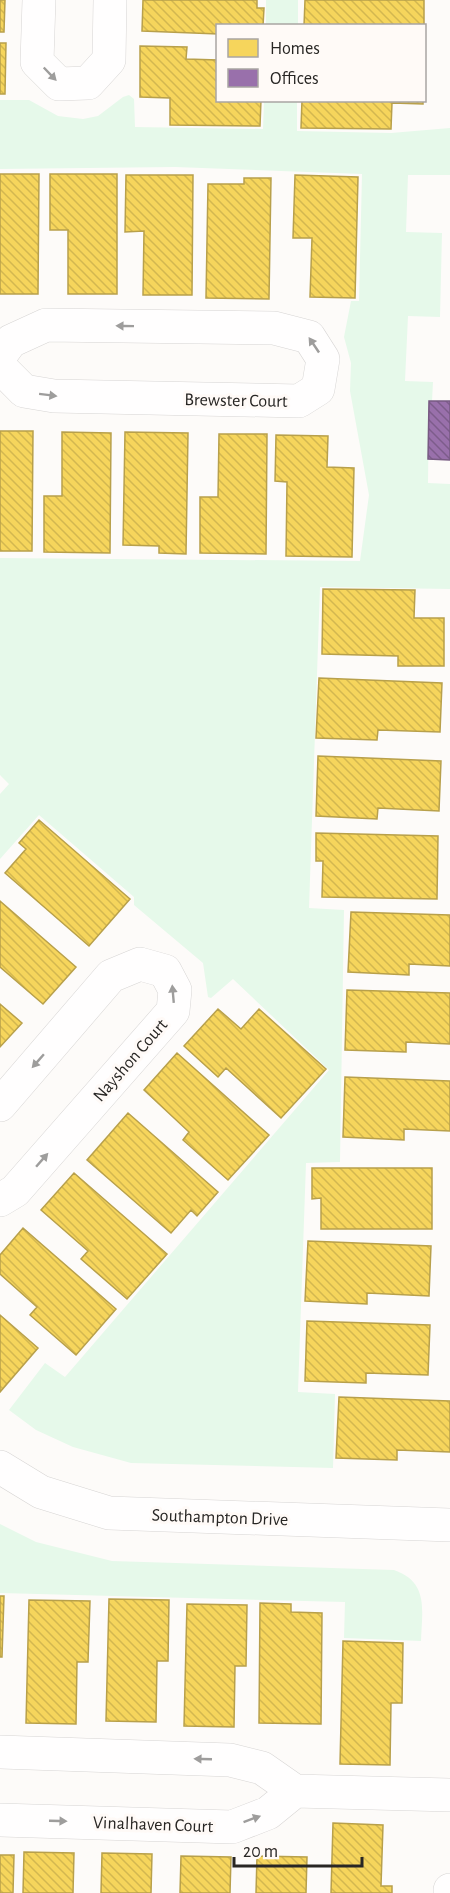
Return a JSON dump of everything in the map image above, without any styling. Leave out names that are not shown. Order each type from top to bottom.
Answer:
[{"type":"street","points":[[39,0],[37,62],[59,84],[88,83],[109,60],[110,0]]},
{"type":"street","name":"Brewster Court","points":[[0,356],[11,341],[46,325],[274,328],[309,337],[323,359],[318,389],[299,401],[54,396],[24,391],[0,367]]},
{"type":"street","name":"Nayshon Court","points":[[0,1104],[111,976],[140,963],[165,971],[175,990],[173,1011],[15,1191],[0,1200]]},
{"type":"street","name":"Southampton Drive","points":[[0,1467],[41,1492],[109,1513],[450,1525]]},
{"type":"street","points":[[0,1752],[230,1760],[262,1768],[295,1791],[450,1795]]},
{"type":"street","name":"Vinalhaven Court","points":[[0,1820],[232,1827],[268,1814],[295,1791]]},
{"type":"green space","points":[[266,0],[298,0],[298,24],[266,24]]},
{"type":"green space","points":[[129,95],[134,99],[135,127],[263,129],[264,102],[297,102],[297,131],[391,133],[450,128],[450,175],[408,175],[406,232],[442,233],[440,317],[408,316],[405,381],[433,382],[432,401],[429,401],[428,483],[450,484],[450,589],[320,587],[309,908],[344,910],[340,1162],[306,1163],[298,1392],[335,1394],[333,1468],[131,1463],[73,1447],[36,1430],[9,1410],[45,1363],[65,1377],[329,1070],[233,979],[211,998],[208,997],[203,963],[134,905],[134,897],[39,815],[0,859],[0,794],[9,784],[0,775],[0,558],[360,561],[369,495],[350,391],[351,363],[344,337],[351,301],[359,301],[362,174],[175,167],[0,169],[0,100],[29,100],[58,116],[83,119],[98,116]]},
{"type":"green space","points":[[0,1524],[36,1542],[112,1561],[394,1570],[405,1575],[418,1590],[422,1608],[421,1641],[344,1638],[345,1602],[0,1593]]},
{"type":"building: Homes","points":[[0,0],[5,0],[4,32],[0,32]]},
{"type":"building: Homes","points":[[143,0],[257,0],[257,8],[264,8],[263,24],[216,24],[216,34],[142,31]]},
{"type":"building: Homes","points":[[305,0],[424,0],[424,24],[304,24]]},
{"type":"building: Homes","points":[[0,43],[6,43],[5,94],[0,94]]},
{"type":"building: Homes","points":[[140,46],[187,47],[186,59],[216,60],[216,102],[261,102],[260,126],[170,125],[170,98],[140,97]]},
{"type":"building: Homes","points":[[302,102],[423,102],[423,104],[392,103],[391,129],[301,128]]},
{"type":"building: Homes","points":[[0,174],[39,174],[38,294],[0,294]]},
{"type":"building: Homes","points":[[50,174],[117,174],[117,294],[68,294],[68,230],[50,230]]},
{"type":"building: Homes","points":[[126,175],[193,175],[192,295],[143,295],[144,231],[125,232]]},
{"type":"building: Homes","points":[[295,175],[358,177],[355,298],[310,297],[312,238],[293,238]]},
{"type":"building: Homes","points":[[244,178],[271,178],[269,299],[206,298],[208,184],[244,184]]},
{"type":"building: Homes","points":[[0,431],[33,431],[32,551],[0,551]]},
{"type":"building: Homes","points":[[62,432],[111,433],[110,553],[44,552],[44,496],[62,496]]},
{"type":"building: Homes","points":[[125,432],[188,433],[186,554],[159,553],[159,546],[123,545]]},
{"type":"building: Homes","points":[[219,434],[267,434],[266,554],[200,553],[200,497],[218,497]]},
{"type":"building: Homes","points":[[276,435],[328,436],[327,467],[354,468],[352,557],[286,556],[287,482],[275,481]]},
{"type":"building: Homes","points":[[323,589],[415,590],[414,618],[444,618],[444,666],[398,666],[398,656],[322,654]]},
{"type":"building: Homes","points":[[319,678],[442,683],[440,732],[378,730],[377,740],[316,738]]},
{"type":"building: Homes","points":[[318,756],[441,761],[439,811],[378,808],[377,819],[316,816]]},
{"type":"building: Homes","points":[[39,820],[130,899],[89,946],[5,873],[26,849],[19,843]]},
{"type":"building: Homes","points":[[316,833],[438,836],[437,899],[322,897],[323,861],[316,861]]},
{"type":"building: Homes","points":[[0,901],[76,967],[43,1004],[0,967]]},
{"type":"building: Homes","points":[[351,912],[450,915],[450,966],[409,964],[409,975],[348,972]]},
{"type":"building: Homes","points":[[347,990],[450,993],[450,1044],[406,1042],[406,1052],[345,1050]]},
{"type":"building: Homes","points":[[0,1004],[22,1023],[0,1047]]},
{"type":"building: Homes","points":[[218,1009],[241,1029],[259,1009],[326,1069],[281,1118],[226,1068],[218,1077],[184,1046]]},
{"type":"building: Homes","points":[[177,1053],[269,1135],[228,1180],[183,1140],[189,1132],[144,1090]]},
{"type":"building: Homes","points":[[345,1077],[450,1081],[450,1131],[404,1129],[404,1140],[343,1137]]},
{"type":"building: Homes","points":[[128,1113],[218,1192],[197,1216],[191,1210],[171,1233],[87,1160]]},
{"type":"building: Homes","points":[[312,1168],[432,1168],[432,1229],[321,1229],[321,1198],[312,1199]]},
{"type":"building: Homes","points":[[74,1173],[167,1254],[127,1299],[81,1259],[88,1251],[41,1210]]},
{"type":"building: Homes","points":[[23,1228],[116,1309],[76,1355],[30,1315],[37,1307],[0,1274],[0,1255]]},
{"type":"building: Homes","points":[[308,1241],[431,1246],[429,1296],[367,1293],[367,1304],[305,1301]]},
{"type":"building: Homes","points":[[0,1315],[38,1348],[0,1392]]},
{"type":"building: Homes","points":[[307,1321],[430,1325],[428,1375],[366,1373],[366,1383],[305,1381]]},
{"type":"building: Homes","points":[[339,1397],[450,1401],[450,1452],[397,1450],[397,1460],[336,1458]]},
{"type":"building: Homes","points":[[0,1596],[4,1596],[2,1657],[0,1657]]},
{"type":"building: Homes","points":[[109,1599],[169,1600],[168,1661],[157,1661],[156,1722],[106,1721]]},
{"type":"building: Homes","points":[[29,1600],[90,1601],[88,1662],[77,1662],[76,1724],[26,1723]]},
{"type":"building: Homes","points":[[260,1603],[291,1604],[291,1612],[322,1613],[321,1724],[259,1723]]},
{"type":"building: Homes","points":[[187,1604],[247,1605],[246,1666],[235,1666],[234,1727],[184,1726]]},
{"type":"building: Homes","points":[[343,1641],[403,1643],[402,1703],[391,1703],[390,1765],[340,1764]]},
{"type":"building: Homes","points":[[333,1823],[383,1825],[381,1886],[392,1886],[392,1893],[331,1893]]},
{"type":"building: Homes","points":[[24,1852],[74,1853],[73,1893],[23,1893]]},
{"type":"building: Homes","points":[[102,1853],[152,1854],[151,1893],[101,1893]]},
{"type":"building: Homes","points":[[0,1855],[14,1855],[13,1893],[0,1893]]},
{"type":"building: Homes","points":[[181,1856],[231,1857],[230,1893],[180,1893]]},
{"type":"building: Homes","points":[[257,1856],[307,1857],[306,1893],[256,1893]]},
{"type":"building: Offices","points":[[429,401],[450,401],[450,460],[428,459]]}]
